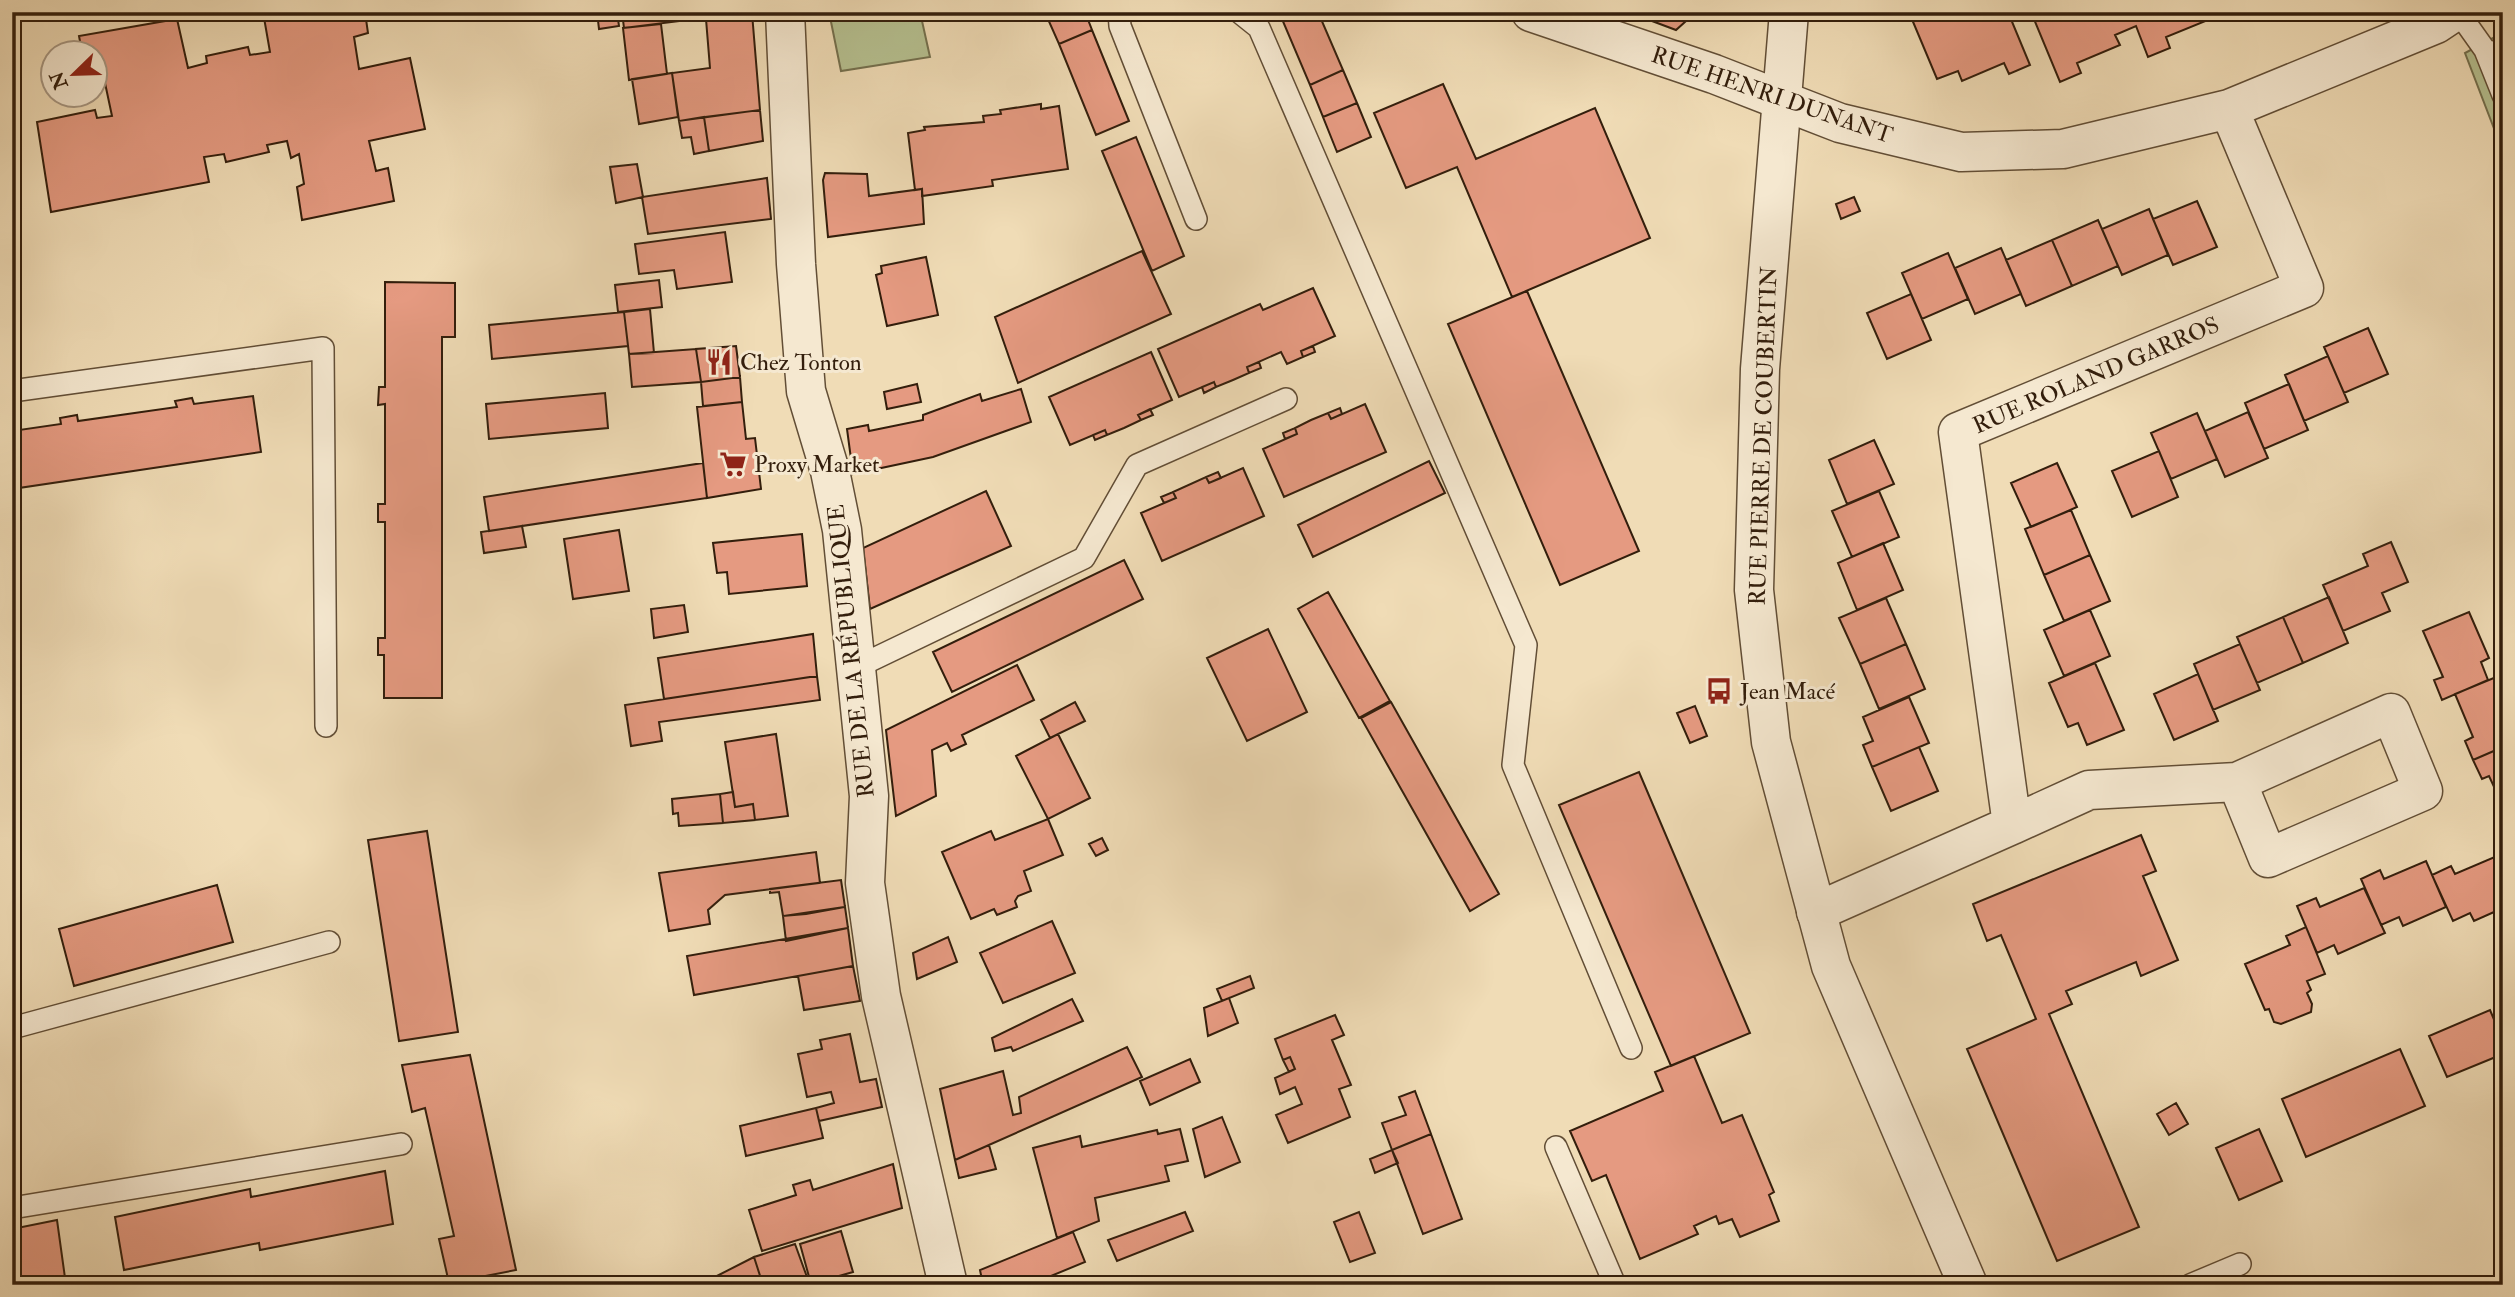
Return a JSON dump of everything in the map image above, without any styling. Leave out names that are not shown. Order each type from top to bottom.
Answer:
[{"type":"street","name":"RUE DE LA RÉPUBLIQUE","points":[[785,12],[796,264],[806,391],[830,471],[842,530],[869,796],[865,883],[879,983],[948,1285]]},
{"type":"street","name":"RUE HENRI DUNANT","points":[[1531,12],[1714,74],[1840,123],[1961,152],[2063,149],[2229,109],[2450,16]]},
{"type":"street","name":"RUE PIERRE DE COUBERTIN","points":[[1789,12],[1760,369],[1755,590],[1771,742],[1831,966],[1968,1285]]},
{"type":"street","name":"RUE ROLAND GARROS","points":[[2012,825],[1958,432],[2304,288],[2229,109]]},
{"type":"street","points":[[1816,912],[2089,790],[2237,782],[2390,713],[2423,791],[2268,858],[2237,782]]},
{"type":"lane","points":[[1119,12],[1120,26],[1196,219]]},
{"type":"lane","points":[[1239,12],[1259,28],[1526,645],[1513,765],[1631,1048]]},
{"type":"lane","points":[[2450,16],[2494,53],[2503,95]]},
{"type":"lane","points":[[12,391],[323,348],[326,726]]},
{"type":"lane","points":[[855,667],[1084,558],[1136,465],[1286,399]]},
{"type":"lane","points":[[12,1028],[329,942]]},
{"type":"lane","points":[[12,1208],[401,1144]]},
{"type":"lane","points":[[1556,1147],[1615,1285]]},
{"type":"lane","points":[[2190,1285],[2240,1264]]},
{"type":"green space","points":[[829,12],[920,12],[930,57],[841,71]]},
{"type":"green space","points":[[2495,37],[2503,41],[2503,152],[2465,53]]},
{"type":"building","points":[[263,12],[365,12],[368,33],[354,37],[359,69],[410,58],[425,129],[369,141],[376,171],[388,168],[394,201],[302,220],[297,187],[304,184],[299,154],[291,158],[287,141],[267,145],[269,152],[226,162],[224,154],[204,157],[209,182],[51,212],[37,122],[95,110],[97,118],[112,116],[108,97],[108,38],[79,36],[177,19],[188,68],[207,63],[206,56],[248,47],[250,55],[270,52]]},
{"type":"building","points":[[597,12],[617,12],[619,26],[599,29]]},
{"type":"building","points":[[622,12],[752,12],[624,28]]},
{"type":"building","points":[[1058,12],[1085,12],[1092,30],[1059,44],[1047,17]]},
{"type":"building","points":[[1279,12],[1318,12],[1343,70],[1310,85]]},
{"type":"building","points":[[1628,12],[1696,12],[1676,30]]},
{"type":"building","points":[[1924,12],[2008,12],[2030,65],[2009,74],[2004,63],[1962,81],[1958,71],[1937,79],[1911,17]]},
{"type":"building","points":[[2031,12],[2205,12],[2208,20],[2166,37],[2170,48],[2148,57],[2136,26],[2115,35],[2120,45],[2077,63],[2081,73],[2060,82]]},
{"type":"building","points":[[752,13],[760,110],[679,121],[672,73],[710,68],[706,19]]},
{"type":"building","points":[[661,24],[667,74],[629,80],[623,28]]},
{"type":"building","points":[[1092,30],[1129,121],[1096,135],[1059,44]]},
{"type":"building","points":[[1343,70],[1357,103],[1323,117],[1310,85]]},
{"type":"building","points":[[672,73],[678,117],[639,124],[632,79]]},
{"type":"building","points":[[1443,84],[1476,159],[1595,108],[1650,238],[1512,297],[1457,167],[1406,188],[1374,113]]},
{"type":"building","points":[[1357,103],[1371,137],[1337,152],[1323,117]]},
{"type":"building","points":[[1041,104],[1041,109],[1059,106],[1068,169],[992,180],[993,186],[922,196],[922,189],[915,190],[908,133],[925,130],[924,127],[984,122],[983,116],[1001,114],[1000,110]]},
{"type":"building","points":[[760,110],[763,141],[709,151],[704,117]]},
{"type":"building","points":[[704,117],[709,151],[694,154],[691,137],[682,138],[679,121]]},
{"type":"building","points":[[1136,137],[1184,256],[1152,271],[1102,151]]},
{"type":"building","points":[[637,164],[643,197],[616,203],[610,167]]},
{"type":"building","points":[[825,173],[867,174],[869,196],[922,189],[924,224],[828,237],[823,180]]},
{"type":"building","points":[[767,178],[771,219],[648,234],[642,197]]},
{"type":"building","points":[[1854,197],[1860,211],[1841,219],[1836,204]]},
{"type":"building","points":[[2197,201],[2217,247],[2173,265],[2153,219]]},
{"type":"building","points":[[2149,209],[2168,255],[2122,275],[2102,229]]},
{"type":"building","points":[[2098,220],[2118,266],[2072,286],[2052,240]]},
{"type":"building","points":[[725,232],[732,282],[677,289],[674,270],[639,274],[635,244]]},
{"type":"building","points":[[2052,240],[2072,286],[2026,306],[2006,260]]},
{"type":"building","points":[[2001,248],[2021,294],[1975,314],[1955,268]]},
{"type":"building","points":[[1142,251],[1171,314],[1018,383],[995,317]]},
{"type":"building","points":[[1948,253],[1968,299],[1922,319],[1902,273]]},
{"type":"building","points":[[926,257],[938,315],[887,326],[876,275],[882,273],[881,266]]},
{"type":"building","points":[[659,280],[662,307],[618,312],[615,285]]},
{"type":"building","points":[[385,282],[455,283],[455,337],[442,337],[442,698],[384,698],[384,655],[378,655],[378,638],[385,638],[385,522],[378,522],[378,504],[385,504],[385,404],[378,405],[379,387],[385,387]]},
{"type":"building","points":[[1313,288],[1335,336],[1301,351],[1303,357],[1287,364],[1281,352],[1247,367],[1249,373],[1216,387],[1214,382],[1179,397],[1158,349],[1260,304],[1263,310]]},
{"type":"building","points":[[1527,291],[1639,551],[1560,585],[1448,324]]},
{"type":"building","points":[[1911,294],[1931,340],[1887,359],[1867,313]]},
{"type":"building","points":[[650,309],[654,353],[629,354],[624,312]]},
{"type":"building","points":[[624,312],[628,346],[492,359],[489,325]]},
{"type":"building","points":[[2368,328],[2388,374],[2344,393],[2324,347]]},
{"type":"building","points":[[736,346],[740,377],[701,382],[696,349]]},
{"type":"building","points":[[1313,346],[1315,352],[1303,357],[1301,351]]},
{"type":"building","points":[[696,349],[701,382],[632,387],[629,354]]},
{"type":"building","points":[[1151,352],[1172,400],[1138,415],[1141,420],[1124,428],[1107,435],[1105,430],[1070,445],[1049,397]]},
{"type":"building","points":[[2328,356],[2348,402],[2304,421],[2285,375]]},
{"type":"building","points":[[1259,362],[1261,368],[1249,373],[1247,367]]},
{"type":"building","points":[[740,377],[742,402],[703,406],[701,382]]},
{"type":"building","points":[[1214,382],[1216,387],[1204,393],[1202,387]]},
{"type":"building","points":[[917,384],[921,402],[887,409],[884,392]]},
{"type":"building","points":[[2289,384],[2308,430],[2264,449],[2245,403]]},
{"type":"building","points":[[1021,389],[1031,422],[933,457],[853,474],[847,429],[868,425],[869,431],[923,420],[923,415],[980,394],[982,401]]},
{"type":"building","points":[[605,393],[608,428],[489,439],[486,404]]},
{"type":"building","points":[[253,396],[261,452],[12,489],[12,431],[61,424],[60,418],[77,415],[78,421],[177,407],[175,401],[192,398],[194,404]]},
{"type":"building","points":[[742,402],[746,439],[755,438],[761,489],[707,498],[697,407]]},
{"type":"building","points":[[1365,404],[1386,452],[1284,497],[1263,449],[1297,434],[1295,428],[1311,420],[1328,413],[1331,419]]},
{"type":"building","points":[[1340,408],[1342,414],[1331,419],[1328,413]]},
{"type":"building","points":[[1150,409],[1153,415],[1141,420],[1138,415]]},
{"type":"building","points":[[2248,412],[2268,458],[2225,477],[2205,431]]},
{"type":"building","points":[[2197,413],[2217,459],[2171,479],[2151,433]]},
{"type":"building","points":[[1295,428],[1297,434],[1285,439],[1283,433]]},
{"type":"building","points":[[1105,430],[1107,435],[1095,440],[1093,435]]},
{"type":"building","points":[[1874,440],[1894,484],[1847,504],[1829,460]]},
{"type":"building","points":[[2159,451],[2178,497],[2132,517],[2112,471]]},
{"type":"building","points":[[1429,461],[1445,493],[1313,557],[1298,525]]},
{"type":"building","points":[[703,463],[707,498],[489,531],[484,497]]},
{"type":"building","points":[[2057,463],[2077,507],[2031,527],[2011,483]]},
{"type":"building","points":[[1243,468],[1264,516],[1162,561],[1141,513],[1176,498],[1173,492],[1206,477],[1209,483]]},
{"type":"building","points":[[1218,472],[1221,478],[1209,483],[1206,477]]},
{"type":"building","points":[[986,491],[1011,546],[870,609],[863,548]]},
{"type":"building","points":[[1879,491],[1899,537],[1852,557],[1832,511]]},
{"type":"building","points":[[1173,492],[1176,498],[1164,503],[1161,497]]},
{"type":"building","points":[[2071,510],[2090,555],[2044,575],[2025,529]]},
{"type":"building","points":[[522,526],[526,547],[484,553],[481,532]]},
{"type":"building","points":[[619,530],[629,591],[573,599],[564,539]]},
{"type":"building","points":[[802,534],[807,586],[729,594],[727,572],[717,573],[713,543]]},
{"type":"building","points":[[2391,542],[2408,582],[2382,593],[2390,611],[2343,631],[2323,585],[2368,566],[2363,554]]},
{"type":"building","points":[[1883,543],[1903,590],[1857,610],[1838,563]]},
{"type":"building","points":[[2090,555],[2110,601],[2064,621],[2044,575]]},
{"type":"building","points":[[1124,560],[1143,599],[952,692],[933,652]]},
{"type":"building","points":[[1328,592],[1390,701],[1359,718],[1298,609]]},
{"type":"building","points":[[2329,597],[2348,643],[2303,663],[2283,617]]},
{"type":"building","points":[[1886,598],[1906,644],[1860,664],[1839,618]]},
{"type":"building","points":[[684,605],[688,632],[654,638],[651,609]]},
{"type":"building","points":[[2090,610],[2110,656],[2064,676],[2044,630]]},
{"type":"building","points":[[2469,612],[2489,658],[2481,662],[2488,680],[2442,700],[2434,680],[2443,677],[2423,631]]},
{"type":"building","points":[[2283,617],[2303,663],[2257,683],[2237,637]]},
{"type":"building","points":[[1268,629],[1307,712],[1247,741],[1207,658]]},
{"type":"building","points":[[813,634],[817,676],[664,699],[658,658]]},
{"type":"building","points":[[1906,644],[1925,689],[1879,709],[1860,664]]},
{"type":"building","points":[[2240,644],[2260,690],[2213,710],[2194,664]]},
{"type":"building","points":[[2095,663],[2124,730],[2087,745],[2078,723],[2068,727],[2049,683]]},
{"type":"building","points":[[1017,665],[1034,700],[962,735],[966,744],[951,751],[947,743],[932,750],[936,796],[896,816],[886,730]]},
{"type":"building","points":[[2198,674],[2218,721],[2174,740],[2154,694]]},
{"type":"building","points":[[2501,675],[2503,747],[2473,760],[2465,741],[2473,737],[2455,694]]},
{"type":"building","points":[[817,676],[820,700],[659,722],[662,741],[631,746],[625,705]]},
{"type":"building","points":[[1909,697],[1929,743],[1872,767],[1863,745],[1873,741],[1863,717]]},
{"type":"building","points":[[1075,702],[1085,721],[1050,738],[1041,720]]},
{"type":"building","points":[[1391,702],[1499,894],[1470,911],[1361,718]]},
{"type":"building","points":[[1695,706],[1707,736],[1690,743],[1677,713]]},
{"type":"building","points":[[776,734],[788,816],[755,820],[753,804],[735,807],[725,742]]},
{"type":"building","points":[[1058,734],[1090,798],[1048,819],[1016,756]]},
{"type":"building","points":[[1919,747],[1938,791],[1891,811],[1872,767]]},
{"type":"building","points":[[2503,747],[2503,806],[2489,776],[2482,779],[2473,760]]},
{"type":"building","points":[[1639,772],[1750,1033],[1671,1066],[1559,805]]},
{"type":"building","points":[[733,792],[735,807],[753,804],[755,820],[723,823],[720,794]]},
{"type":"building","points":[[720,794],[723,823],[679,826],[678,813],[673,814],[672,799]]},
{"type":"building","points":[[1048,819],[1063,855],[1024,871],[1031,891],[1018,896],[1015,901],[1017,907],[997,915],[994,909],[971,919],[942,852],[991,831],[995,840]]},
{"type":"building","points":[[427,831],[458,1032],[399,1041],[368,840]]},
{"type":"building","points":[[2141,835],[2156,871],[2143,876],[2178,960],[2141,976],[2136,962],[2066,991],[2072,1004],[2049,1014],[2139,1227],[2057,1261],[1967,1049],[2036,1019],[2001,935],[1987,941],[1973,904]]},
{"type":"building","points":[[1102,838],[1108,850],[1096,856],[1089,844]]},
{"type":"building","points":[[816,852],[820,883],[725,895],[708,910],[710,924],[669,931],[659,873]]},
{"type":"building","points":[[2497,856],[2503,868],[2503,908],[2474,921],[2470,913],[2453,921],[2432,875],[2451,866],[2455,874]]},
{"type":"building","points":[[2426,861],[2446,907],[2403,926],[2399,917],[2381,925],[2361,879],[2380,870],[2384,879]]},
{"type":"building","points":[[841,880],[845,907],[783,916],[779,892],[770,893],[770,889]]},
{"type":"building","points":[[217,885],[233,942],[74,986],[59,929]]},
{"type":"building","points":[[2364,888],[2385,933],[2338,954],[2334,945],[2317,953],[2297,906],[2316,898],[2320,907]]},
{"type":"building","points":[[845,907],[848,928],[786,941],[783,916]]},
{"type":"building","points":[[1052,921],[1075,973],[1003,1003],[980,953]]},
{"type":"building","points":[[2306,927],[2325,974],[2307,981],[2311,990],[2307,993],[2312,1004],[2311,1012],[2281,1024],[2274,1022],[2269,1009],[2265,1010],[2245,964],[2290,945],[2286,936]]},
{"type":"building","points":[[848,928],[853,966],[694,995],[687,956]]},
{"type":"building","points":[[948,937],[957,962],[917,979],[913,953]]},
{"type":"building","points":[[853,966],[860,1001],[804,1010],[798,976]]},
{"type":"building","points":[[1250,976],[1254,988],[1222,1001],[1217,989]]},
{"type":"building","points":[[1229,998],[1238,1023],[1208,1036],[1204,1008]]},
{"type":"building","points":[[1072,999],[1083,1021],[1013,1051],[1011,1047],[995,1051],[992,1038]]},
{"type":"building","points":[[2490,1010],[2503,1041],[2503,1054],[2447,1077],[2429,1036]]},
{"type":"building","points":[[1335,1015],[1344,1035],[1332,1040],[1351,1085],[1339,1089],[1350,1117],[1288,1143],[1276,1115],[1302,1104],[1295,1087],[1280,1094],[1275,1078],[1295,1069],[1290,1057],[1283,1060],[1275,1039]]},
{"type":"building","points":[[850,1034],[860,1082],[876,1079],[882,1107],[819,1121],[816,1108],[834,1103],[831,1092],[807,1097],[798,1054],[822,1049],[820,1040]]},
{"type":"building","points":[[1127,1047],[1142,1077],[955,1160],[940,1089],[1003,1071],[1013,1115],[1021,1113],[1019,1097]]},
{"type":"building","points":[[2400,1049],[2425,1106],[2306,1157],[2282,1099]]},
{"type":"building","points":[[470,1055],[516,1270],[449,1283],[439,1239],[454,1236],[425,1108],[412,1112],[402,1065]]},
{"type":"building","points":[[1694,1056],[1722,1123],[1742,1115],[1774,1192],[1769,1195],[1779,1221],[1740,1237],[1732,1219],[1719,1224],[1716,1216],[1694,1226],[1698,1234],[1640,1259],[1606,1175],[1592,1181],[1570,1131],[1663,1091],[1655,1072]]},
{"type":"building","points":[[1290,1057],[1295,1069],[1289,1072],[1283,1060]]},
{"type":"building","points":[[1190,1059],[1200,1082],[1150,1105],[1140,1081]]},
{"type":"building","points":[[1415,1091],[1431,1134],[1392,1150],[1382,1123],[1406,1115],[1399,1097]]},
{"type":"building","points":[[2176,1103],[2188,1124],[2169,1135],[2157,1114]]},
{"type":"building","points":[[816,1108],[823,1138],[746,1156],[740,1126]]},
{"type":"building","points":[[1222,1117],[1240,1162],[1205,1177],[1193,1129]]},
{"type":"building","points":[[1180,1129],[1188,1161],[1165,1166],[1169,1181],[1095,1198],[1099,1221],[1057,1238],[1033,1148],[1080,1136],[1082,1147],[1157,1130],[1158,1134]]},
{"type":"building","points":[[2259,1129],[2282,1181],[2239,1200],[2216,1148]]},
{"type":"building","points":[[1431,1134],[1462,1219],[1423,1234],[1392,1150]]},
{"type":"building","points":[[989,1145],[996,1169],[959,1178],[955,1160]]},
{"type":"building","points":[[1392,1150],[1398,1163],[1375,1173],[1370,1159]]},
{"type":"building","points":[[893,1164],[902,1208],[762,1251],[749,1210],[796,1195],[793,1185],[810,1180],[813,1190]]},
{"type":"building","points":[[385,1171],[393,1224],[260,1250],[259,1243],[124,1270],[115,1217],[250,1189],[251,1197]]},
{"type":"building","points":[[1185,1212],[1193,1231],[1117,1261],[1108,1240]]},
{"type":"building","points":[[1359,1212],[1375,1253],[1350,1262],[1334,1222]]},
{"type":"building","points":[[57,1220],[66,1285],[12,1285],[12,1229]]},
{"type":"building","points":[[841,1231],[853,1272],[811,1284],[800,1244]]},
{"type":"building","points":[[1073,1232],[1085,1262],[1029,1285],[983,1285],[980,1270]]},
{"type":"building","points":[[795,1244],[807,1277],[781,1285],[763,1285],[754,1257]]},
{"type":"building","points":[[754,1257],[763,1285],[692,1285],[709,1280]]},
{"type":"building","points":[[1172,1277],[1175,1285],[1150,1285]]},
{"type":"place","name":"Chez Tonton","points":[[719,362]]},
{"type":"place","name":"Proxy Market","points":[[733,464]]},
{"type":"place","name":"Jean Macé","points":[[1719,691]]}]
